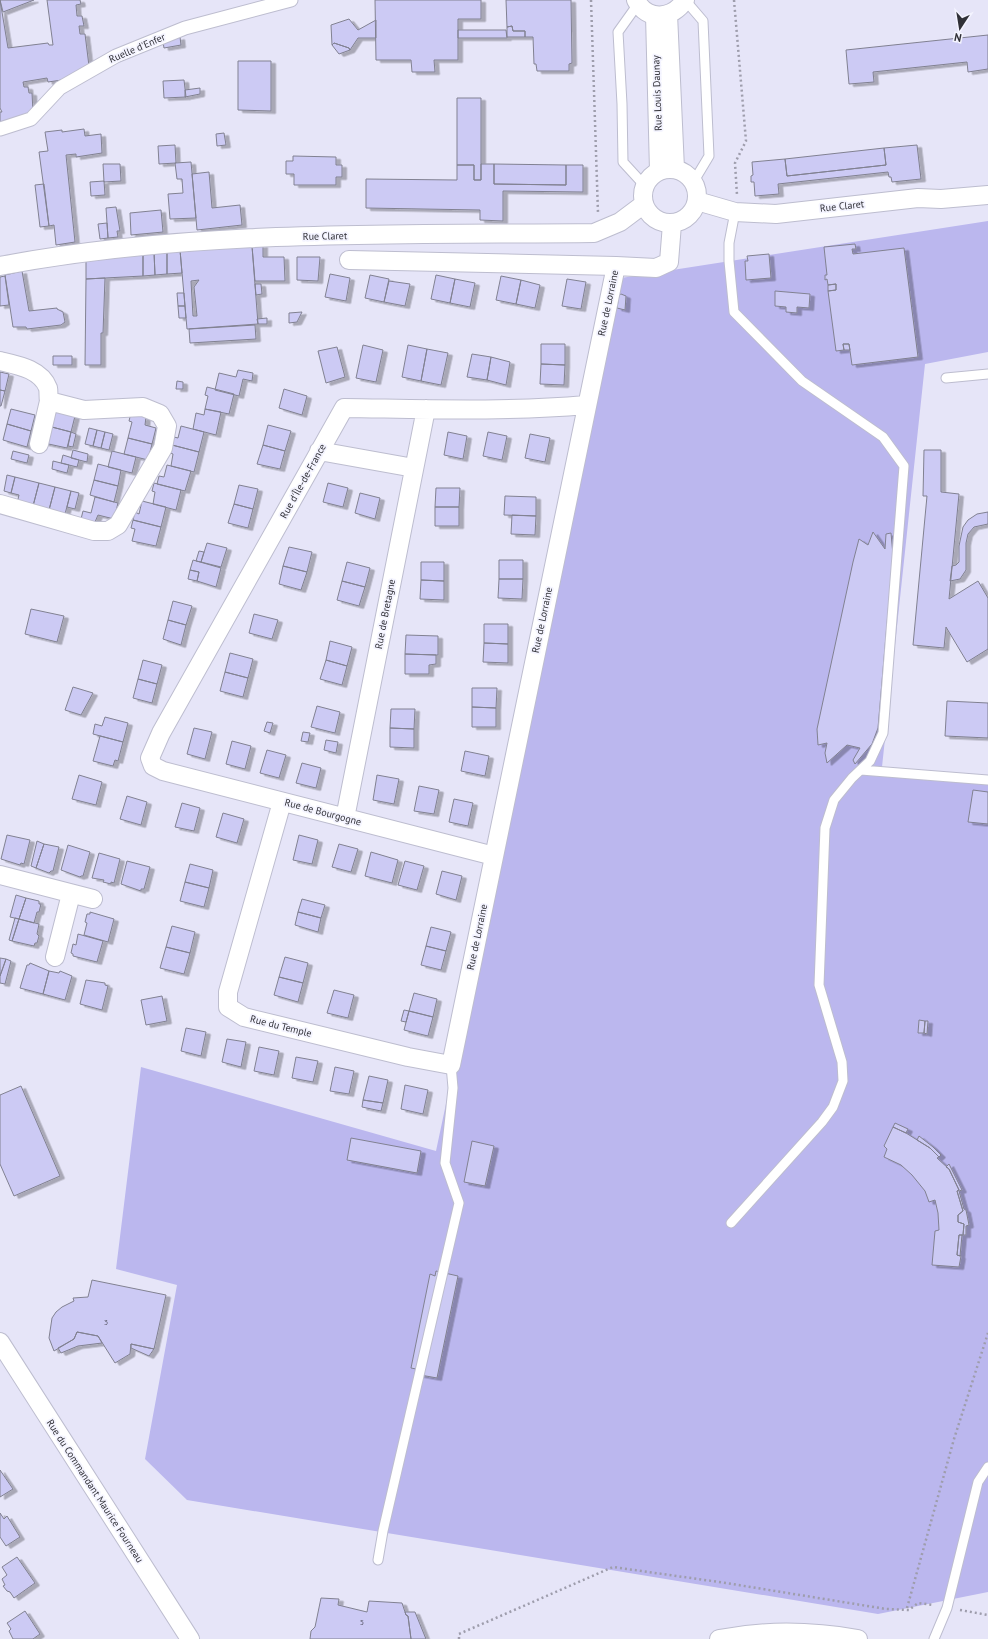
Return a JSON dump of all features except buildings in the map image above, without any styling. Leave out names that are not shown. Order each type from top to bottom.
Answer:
[{"type":"street","name":"Ruelle d'Enfer","points":[[0,128],[32,119],[60,88],[116,56],[185,28],[291,0]]},
{"type":"street","points":[[637,2],[648,13],[662,15],[681,6],[685,0]]},
{"type":"street","name":"Rue Louis Daunay","points":[[662,15],[667,170]]},
{"type":"street","points":[[667,170],[685,174],[694,181],[697,189],[698,201],[693,212],[684,220],[672,224],[660,222],[650,215],[644,204],[643,192],[651,177],[667,170]]},
{"type":"street","name":"Rue Claret","points":[[698,201],[743,212],[776,214],[918,198],[941,199],[988,194]]},
{"type":"street","name":"Rue Claret","points":[[0,266],[32,260],[134,247],[235,240],[319,236],[594,233],[620,222],[644,204]]},
{"type":"street","name":"Rue de Lorraine","points":[[451,1066],[586,405],[616,266],[656,268],[669,262],[672,224]]},
{"type":"street","points":[[349,260],[616,266]]},
{"type":"street","points":[[0,361],[21,365],[39,376],[48,388],[49,401],[39,444]]},
{"type":"street","points":[[0,504],[94,531],[108,531],[118,525],[163,448],[167,426],[160,414],[143,407],[84,410],[49,401]]},
{"type":"street","name":"Rue d'Île-de-France","points":[[153,766],[150,758],[161,733],[344,408],[554,408],[586,405]]},
{"type":"street","name":"Rue de Bretagne","points":[[345,818],[426,409]]},
{"type":"street","points":[[320,451],[414,468]]},
{"type":"street","name":"Rue de Bourgogne","points":[[153,766],[163,771],[494,856]]},
{"type":"street","name":"Rue du Temple","points":[[282,802],[228,992],[228,1007],[244,1017],[451,1066]]},
{"type":"street","points":[[0,875],[93,899]]},
{"type":"street","points":[[55,957],[72,894]]},
{"type":"street","name":"Rue du Commandant Maurice Fourneau","points":[[0,1342],[190,1639]]},
{"type":"street","points":[[720,1639],[756,1634],[780,1633],[829,1635],[858,1639]]},
{"type":"lane","points":[[685,0],[703,21],[704,37],[709,156],[694,181]]},
{"type":"lane","points":[[637,2],[618,32],[623,162],[645,186]]},
{"type":"lane","points":[[730,1223],[822,1122],[833,1108],[843,1081],[842,1062],[819,985],[825,828],[834,800],[870,760],[883,733],[904,466],[883,437],[802,381],[734,312],[728,261],[729,243],[743,212]]},
{"type":"lane","points":[[946,378],[988,374]]},
{"type":"lane","points":[[861,770],[988,780]]},
{"type":"lane","points":[[378,1560],[383,1531],[459,1203],[445,1164],[453,1088],[451,1066]]},
{"type":"lane","points":[[934,1639],[947,1608],[978,1482],[988,1467]]},
{"type":"path","points":[[591,0],[598,220],[594,233]]},
{"type":"path","points":[[734,0],[746,141],[735,163],[737,197],[743,212]]},
{"type":"path","points":[[907,1608],[954,1439],[988,1333]]},
{"type":"path","points":[[459,1639],[459,1634],[613,1567],[886,1609],[909,1610],[918,1603],[988,1615]]},
{"type":"shaded area","points":[[988,221],[988,352],[925,364],[882,767],[988,781],[988,1592],[878,1614],[187,1500],[145,1459],[177,1285],[116,1269],[141,1067],[436,1151],[621,278]]}]
